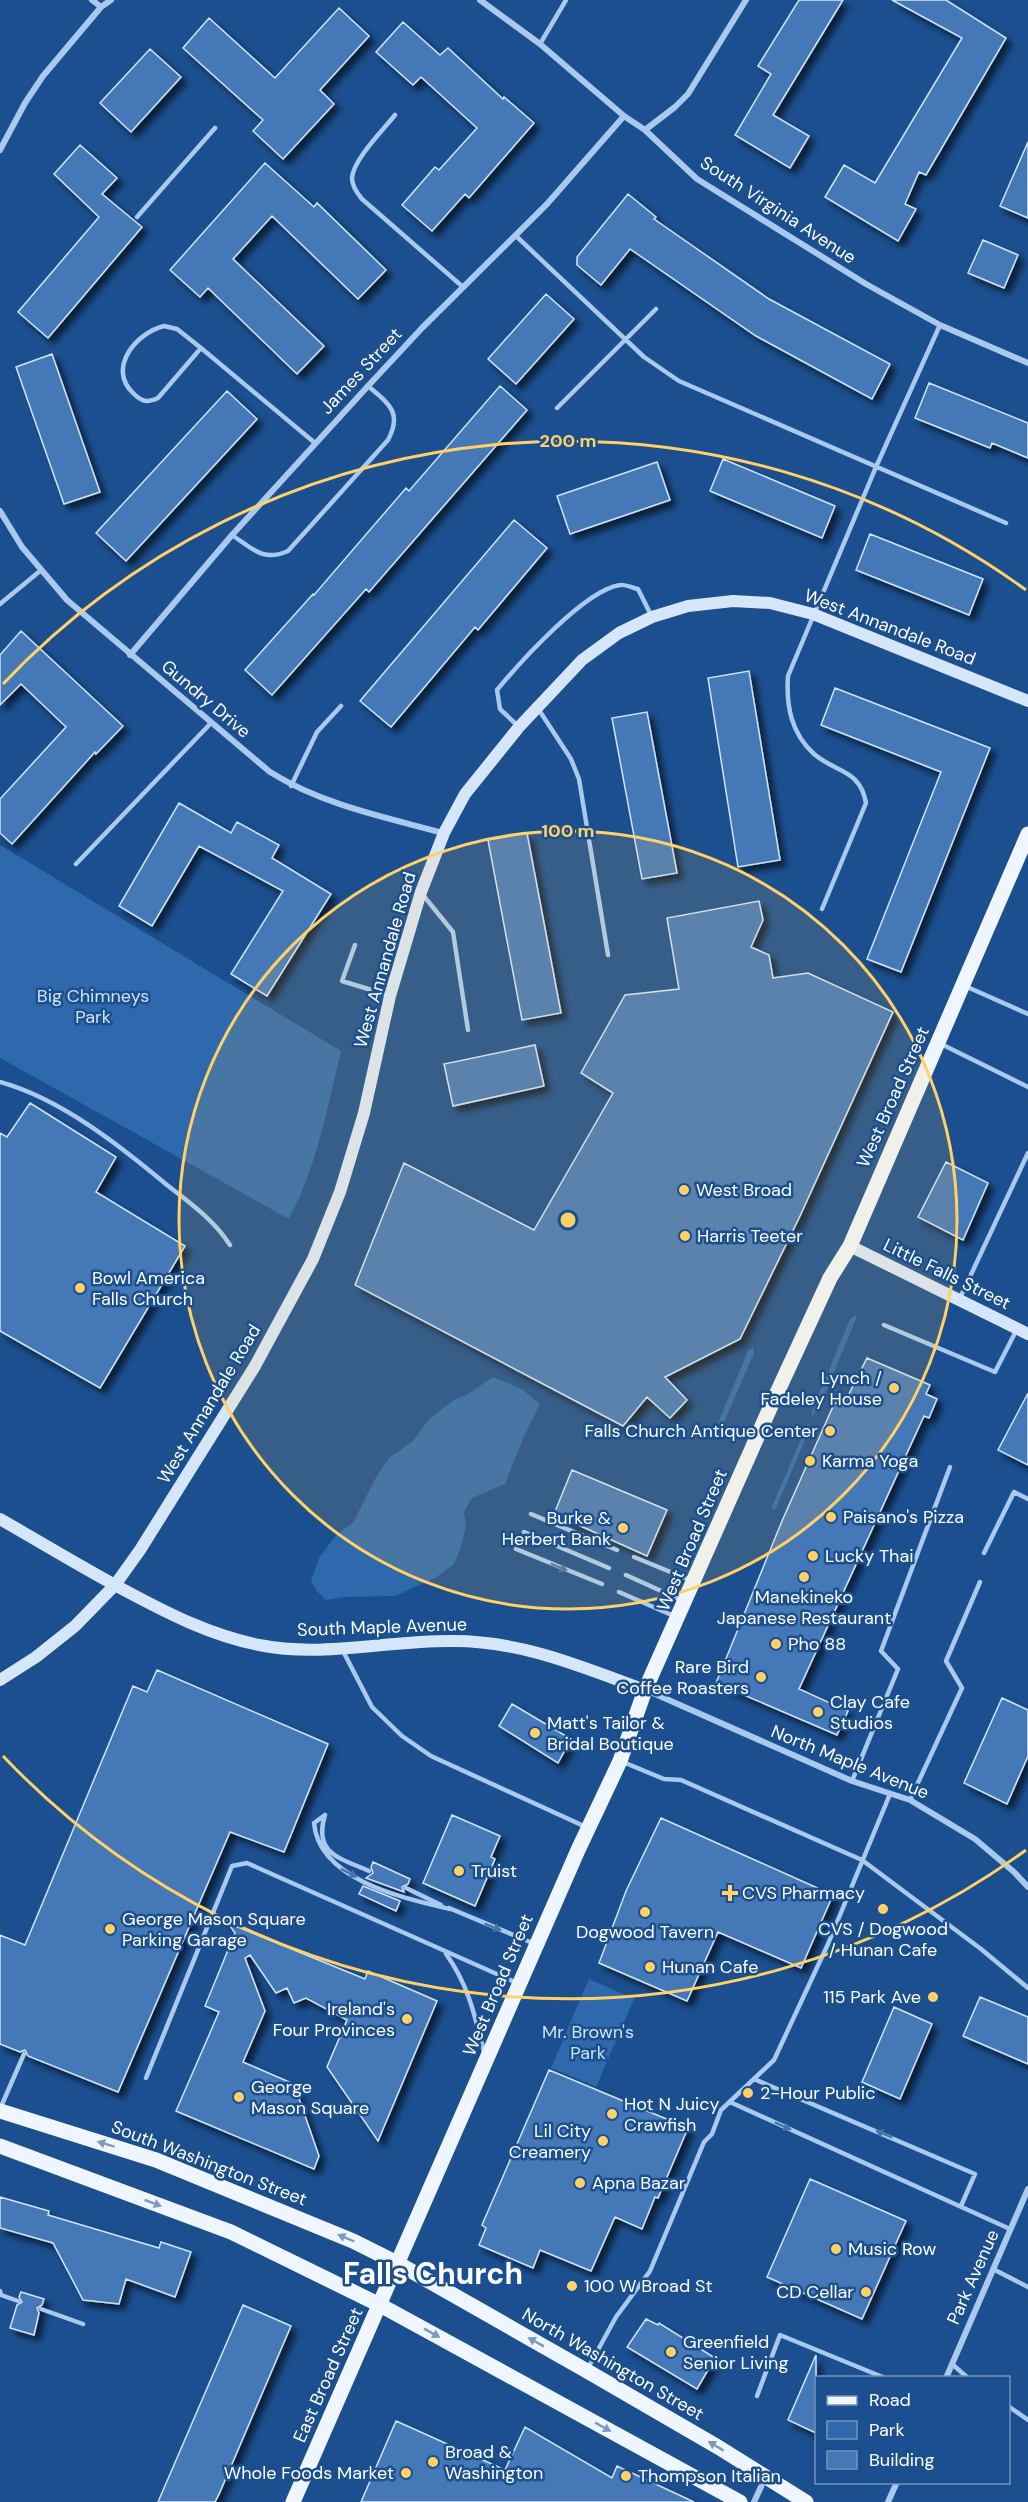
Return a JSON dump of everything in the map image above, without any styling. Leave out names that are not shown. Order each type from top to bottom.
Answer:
[{"type":"main road","name":"West Broad Street","points":[[399,2264],[588,1828],[620,1761],[645,1690],[825,1289],[850,1246],[1028,834]]},
{"type":"main road","name":"South Washington Street","points":[[0,2110],[156,2160],[353,2241],[399,2264]]},
{"type":"main road","points":[[0,2146],[231,2232],[380,2305],[740,2502]]},
{"type":"main road","name":"East Broad Street","points":[[293,2502],[399,2264]]},
{"type":"main road","name":"North Washington Street","points":[[399,2264],[587,2371],[806,2502]]},
{"type":"street","points":[[92,0],[101,7]]},
{"type":"street","points":[[0,150],[25,103],[43,76],[101,7],[111,0]]},
{"type":"street","name":"South Virginia Avenue","points":[[480,0],[540,44],[624,116],[645,130],[697,179],[866,284],[940,325],[1028,363]]},
{"type":"street","points":[[645,130],[688,94],[746,0]]},
{"type":"street","name":"James Street","points":[[130,655],[232,535],[315,443],[463,286],[547,204],[624,116]]},
{"type":"street","name":"Gundry Drive","points":[[0,511],[22,547],[40,570],[82,614],[270,772],[291,786],[325,801],[444,833]]},
{"type":"street","name":"West Annandale Road","points":[[0,1680],[36,1658],[75,1626],[115,1585],[140,1550],[255,1366],[313,1259],[340,1192],[364,1113],[390,996],[421,892],[444,833],[465,794],[519,727],[582,660],[619,633],[652,617],[688,606],[733,601],[770,603],[813,614],[1028,701]]},
{"type":"street","name":"Little Falls Street","points":[[850,1246],[1022,1332]]},
{"type":"street","name":"South Maple Avenue","points":[[0,1519],[184,1622],[219,1635],[261,1645],[310,1650],[439,1641],[487,1643],[536,1651],[645,1690]]},
{"type":"street","name":"North Maple Avenue","points":[[645,1690],[852,1781],[910,1800],[975,1839],[1028,1887]]},
{"type":"street","name":"Park Avenue","points":[[947,2376],[1028,2188]]},
{"type":"street","points":[[754,2502],[766,2476]]},
{"type":"street","points":[[888,2502],[896,2484]]},
{"type":"lane","points":[[540,44],[566,0]]},
{"type":"lane","points":[[395,115],[355,166],[352,178],[354,189],[362,199],[463,286]]},
{"type":"lane","points":[[137,217],[215,128]]},
{"type":"lane","points":[[515,236],[644,357],[679,381],[1006,523]]},
{"type":"lane","points":[[557,408],[656,309]]},
{"type":"lane","points":[[822,909],[866,803],[864,789],[856,778],[814,754],[799,737],[791,721],[786,699],[788,676],[876,466],[940,325]]},
{"type":"lane","points":[[201,348],[158,398],[150,402],[140,400],[126,387],[121,375],[123,359],[143,334],[164,326],[177,329],[201,348],[315,443]]},
{"type":"lane","points":[[232,535],[263,555],[276,556],[288,551],[388,440],[394,428],[390,405],[368,386]]},
{"type":"lane","points":[[0,604],[40,570]]},
{"type":"lane","points":[[519,727],[500,709],[497,690],[539,643],[567,618],[602,592],[622,584],[638,589],[652,617]]},
{"type":"lane","points":[[291,786],[317,732],[341,706]]},
{"type":"lane","points":[[537,707],[571,759],[579,779],[608,955]]},
{"type":"lane","points":[[76,864],[210,723]]},
{"type":"lane","points":[[421,892],[453,932],[468,1030]]},
{"type":"lane","points":[[356,945],[342,981],[390,996]]},
{"type":"lane","points":[[962,985],[1028,1014]]},
{"type":"lane","points":[[938,1043],[1028,1087]]},
{"type":"lane","points":[[0,1082],[25,1089],[113,1140],[217,1225],[230,1245]]},
{"type":"lane","points":[[959,1300],[1028,1153]]},
{"type":"lane","points":[[884,1325],[995,1372],[1022,1332]]},
{"type":"lane","points":[[852,1781],[898,1669],[881,1651],[950,1467]]},
{"type":"lane","points":[[984,1553],[1014,1492],[1028,1499]]},
{"type":"lane","points":[[531,1514],[617,1550]]},
{"type":"lane","points":[[524,1532],[609,1568]]},
{"type":"lane","points":[[516,1549],[602,1584]]},
{"type":"lane","points":[[634,1557],[694,1582]]},
{"type":"lane","points":[[626,1575],[686,1602]]},
{"type":"lane","points":[[910,1800],[962,1688],[946,1660],[980,1582]]},
{"type":"lane","points":[[619,1592],[679,1618]]},
{"type":"lane","points":[[342,1649],[357,1682],[372,1707],[402,1736],[432,1756],[588,1828]]},
{"type":"lane","points":[[620,1761],[664,1779],[681,1780],[862,1860],[981,1949],[1028,1988]]},
{"type":"lane","points":[[587,2371],[616,2317],[650,2271],[704,2142],[712,2134],[721,2110],[774,2060],[828,1944],[890,1794]]},
{"type":"lane","points":[[369,1871],[330,1853],[326,1848],[321,1828],[325,1815],[314,1823],[315,1838],[334,1866],[402,1898],[450,1909]]},
{"type":"lane","points":[[146,2078],[232,1866],[247,1863],[520,1984]]},
{"type":"lane","points":[[406,1888],[537,1945]]},
{"type":"lane","points":[[445,1952],[470,1996],[486,2061]]},
{"type":"lane","points":[[0,2110],[24,2054]]},
{"type":"lane","points":[[754,2079],[975,2174],[961,2206]]},
{"type":"lane","points":[[730,2102],[1010,2229]]},
{"type":"lane","points":[[993,2269],[1028,2287]]},
{"type":"lane","points":[[0,2291],[1,2295],[18,2301]]},
{"type":"lane","points":[[41,2309],[84,2324]]},
{"type":"lane","points":[[757,2396],[780,2335],[880,2376]]},
{"type":"lane","points":[[952,2364],[966,2376]]},
{"type":"lane","points":[[1010,2407],[1028,2420]]},
{"type":"green space","name":"Big Chimneys Park","points":[[0,845],[341,1051],[314,1158],[289,1219],[0,1058]]},
{"type":"green space","points":[[856,1315],[818,1410],[812,1416],[812,1411],[850,1319]]},
{"type":"green space","points":[[753,1347],[754,1353],[723,1425],[718,1429],[717,1425],[748,1351]]},
{"type":"green space","points":[[493,1377],[522,1389],[540,1404],[524,1436],[505,1484],[472,1498],[464,1512],[466,1526],[454,1564],[435,1578],[395,1596],[344,1597],[326,1600],[311,1581],[319,1558],[337,1534],[353,1523],[375,1479],[389,1458],[413,1441],[429,1419],[454,1400],[468,1394]]},
{"type":"green space","points":[[808,1423],[810,1428],[776,1508],[773,1510],[772,1506]]},
{"type":"green space","name":"Mr. Brown's Park","points":[[589,1979],[634,1999],[596,2087],[551,2068]]},
{"type":"building","points":[[799,0],[843,0],[773,115],[809,136],[790,168],[735,135],[771,74],[758,66]]},
{"type":"building","points":[[892,0],[946,0],[1006,38],[926,175],[919,172],[905,204],[916,209],[898,241],[825,197],[844,165],[875,183],[962,38]]},
{"type":"building","points":[[339,8],[369,36],[320,90],[334,104],[283,159],[253,131],[263,120],[183,48],[209,18],[275,78]]},
{"type":"building","points":[[403,22],[440,55],[448,48],[503,99],[504,97],[534,123],[469,198],[465,194],[432,231],[402,205],[435,167],[439,170],[477,128],[421,77],[413,85],[376,52]]},
{"type":"building","points":[[150,49],[181,77],[131,132],[100,103]]},
{"type":"building","points":[[1028,142],[1028,218],[1000,206]]},
{"type":"building","points":[[80,145],[117,178],[102,194],[142,227],[48,338],[18,312],[99,217],[54,174]]},
{"type":"building","points":[[265,163],[314,207],[317,203],[386,270],[358,299],[272,216],[233,259],[324,346],[297,374],[208,288],[200,297],[170,270]]},
{"type":"building","points":[[628,194],[656,217],[654,219],[769,299],[890,364],[872,399],[756,336],[630,249],[601,285],[577,265],[577,257]]},
{"type":"building","points":[[983,240],[1018,255],[1004,288],[968,273]]},
{"type":"building","points":[[546,294],[574,319],[516,384],[488,359]]},
{"type":"building","points":[[52,354],[100,492],[64,504],[16,367]]},
{"type":"building","points":[[929,383],[1028,423],[1028,458],[992,443],[990,448],[915,418]]},
{"type":"building","points":[[500,386],[527,410],[369,592],[366,589],[272,695],[245,670],[314,595],[406,488],[409,491]]},
{"type":"building","points":[[227,391],[257,419],[126,561],[96,533]]},
{"type":"building","points":[[723,459],[835,506],[822,538],[710,491]]},
{"type":"building","points":[[657,462],[670,500],[570,534],[557,496]]},
{"type":"building","points":[[514,520],[547,548],[478,630],[475,627],[391,727],[360,701]]},
{"type":"building","points":[[870,534],[983,579],[969,615],[856,570]]},
{"type":"building","points":[[21,631],[123,726],[96,754],[95,752],[12,844],[0,833],[0,799],[66,727],[21,684],[0,705],[0,655]]},
{"type":"building","points":[[749,671],[780,860],[738,867],[708,678]]},
{"type":"building","points":[[835,688],[990,748],[901,972],[867,959],[941,772],[821,725]]},
{"type":"building","points":[[647,712],[677,873],[642,879],[612,718]]},
{"type":"building","points":[[179,803],[231,833],[237,822],[279,845],[272,858],[331,894],[267,996],[231,974],[283,891],[199,846],[152,926],[119,906]]},
{"type":"building","points":[[527,833],[561,1013],[522,1020],[488,840]]},
{"type":"building","name":"West Broad","points":[[759,901],[763,920],[751,947],[769,955],[773,978],[808,973],[893,1012],[800,1216],[740,1339],[665,1377],[687,1400],[670,1418],[647,1397],[623,1426],[355,1285],[404,1163],[534,1230],[613,1093],[581,1073],[625,995],[679,989],[667,918]]},
{"type":"building","points":[[535,1045],[544,1086],[453,1106],[444,1064]]},
{"type":"building","name":"Bowl America Falls Church","points":[[30,1103],[116,1157],[96,1192],[185,1246],[100,1388],[0,1331],[0,1133],[7,1137]]},
{"type":"building","points":[[946,1162],[988,1183],[963,1240],[918,1217]]},
{"type":"building","points":[[867,1358],[930,1385],[926,1394],[937,1399],[929,1418],[924,1416],[799,1689],[848,1711],[837,1735],[716,1683],[782,1521],[835,1402],[843,1406]]},
{"type":"building","points":[[1028,1393],[1028,1465],[998,1450]]},
{"type":"building","name":"Burke & Herbert Bank","points":[[572,1470],[667,1510],[647,1556],[554,1514]]},
{"type":"building","name":"George Mason Square Parking Garage","points":[[157,1670],[328,1744],[284,1852],[230,1832],[118,2092],[28,2056],[25,2050],[20,2052],[0,2044],[0,1935],[25,1945],[133,1686],[147,1692]]},
{"type":"building","points":[[1002,1698],[1028,1710],[1028,1756],[1007,1804],[964,1783]]},
{"type":"building","name":"Matt's Tailor & Bridal Boutique","points":[[512,1704],[571,1739],[558,1763],[499,1726]]},
{"type":"building","name":"Truist","points":[[452,1815],[500,1836],[491,1857],[495,1859],[475,1906],[423,1883]]},
{"type":"building","name":"CVS Pharmacy","points":[[661,1818],[833,1895],[801,1968],[718,1932],[687,2001],[599,1963],[626,1891]]},
{"type":"building","points":[[373,1862],[410,1879],[408,1884],[402,1887],[404,1892],[366,1878],[373,1873],[371,1867]]},
{"type":"building","points":[[363,1886],[400,1901],[396,1911],[359,1894]]},
{"type":"building","points":[[228,1923],[365,1979],[368,1971],[437,2001],[378,2141],[327,2067],[347,2020],[306,1998],[294,2003],[287,1988],[276,1993],[250,1955],[245,1958],[265,2011],[243,2062],[294,2084],[319,2156],[314,2169],[176,2111],[219,2012],[205,2006],[235,1933]]},
{"type":"building","points":[[980,1997],[1028,2017],[1028,2064],[963,2036]]},
{"type":"building","points":[[894,2007],[932,2024],[900,2099],[862,2082]]},
{"type":"building","points":[[549,2070],[688,2128],[642,2229],[615,2217],[591,2271],[540,2250],[533,2268],[479,2245],[486,2228],[482,2225]]},
{"type":"building","name":"Music Row","points":[[810,2179],[906,2221],[862,2319],[767,2277]]},
{"type":"building","points":[[0,2197],[49,2211],[48,2215],[159,2248],[161,2242],[191,2252],[175,2297],[126,2279],[119,2304],[83,2300],[53,2243],[0,2228]]},
{"type":"building","points":[[21,2292],[44,2299],[42,2305],[37,2308],[39,2313],[34,2335],[10,2328],[17,2305],[22,2302],[19,2297]]},
{"type":"building","points":[[243,2305],[291,2326],[220,2492],[215,2502],[158,2502]]},
{"type":"building","name":"Greenfield Senior Living","points":[[646,2319],[658,2325],[659,2323],[715,2358],[697,2389],[627,2347]]},
{"type":"building","points":[[816,2355],[815,2433],[788,2420]]},
{"type":"building","name":"Broad & Washington","points":[[396,2421],[505,2470],[525,2427],[612,2478],[617,2466],[694,2502],[361,2502]]},
{"type":"place","name":"West Broad","points":[[684,1190]]},
{"type":"place","name":"Harris Teeter","points":[[685,1236]]},
{"type":"place","name":"Bowl America Falls Church","points":[[80,1288]]},
{"type":"place","name":"Lynch / Fadeley House","points":[[894,1388]]},
{"type":"place","name":"Falls Church Antique Center","points":[[830,1431]]},
{"type":"place","name":"Karma Yoga","points":[[810,1461]]},
{"type":"place","name":"Paisano's Pizza","points":[[831,1517]]},
{"type":"place","name":"Burke & Herbert Bank","points":[[623,1528]]},
{"type":"place","name":"Lucky Thai","points":[[813,1556]]},
{"type":"place","name":"Manekineko Japanese Restaurant","points":[[804,1577]]},
{"type":"place","name":"Pho 88","points":[[776,1644]]},
{"type":"place","name":"Rare Bird Coffee Roasters","points":[[761,1677]]},
{"type":"place","name":"Clay Cafe Studios","points":[[818,1712]]},
{"type":"place","name":"Matt's Tailor & Bridal Boutique","points":[[535,1733]]},
{"type":"place","name":"Truist","points":[[459,1871]]},
{"type":"place","name":"CVS Pharmacy","points":[[730,1893]]},
{"type":"place","name":"CVS / Dogwood / Hunan Cafe","points":[[883,1909]]},
{"type":"place","name":"Dogwood Tavern","points":[[645,1912]]},
{"type":"place","name":"George Mason Square Parking Garage","points":[[110,1929]]},
{"type":"place","name":"Hunan Cafe","points":[[650,1967]]},
{"type":"place","name":"115 Park Ave","points":[[933,1997]]},
{"type":"place","name":"Ireland's Four Provinces","points":[[407,2019]]},
{"type":"place","name":"2-Hour Public","points":[[748,2093]]},
{"type":"place","name":"George Mason Square","points":[[239,2097]]},
{"type":"place","name":"Hot N Juicy Crawfish","points":[[612,2114]]},
{"type":"place","name":"Lil City Creamery","points":[[603,2141]]},
{"type":"place","name":"Apna Bazar","points":[[580,2183]]},
{"type":"place","name":"Music Row","points":[[836,2249]]},
{"type":"place","name":"100 W Broad St","points":[[572,2286]]},
{"type":"place","name":"CD Cellar","points":[[866,2292]]},
{"type":"place","name":"Greenfield Senior Living","points":[[671,2352]]},
{"type":"place","name":"Broad & Washington","points":[[433,2462]]},
{"type":"place","name":"Whole Foods Market","points":[[406,2473]]},
{"type":"place","name":"Thompson Italian","points":[[626,2476]]},
{"type":"district","name":"Falls Church","points":[[433,2274]]}]
